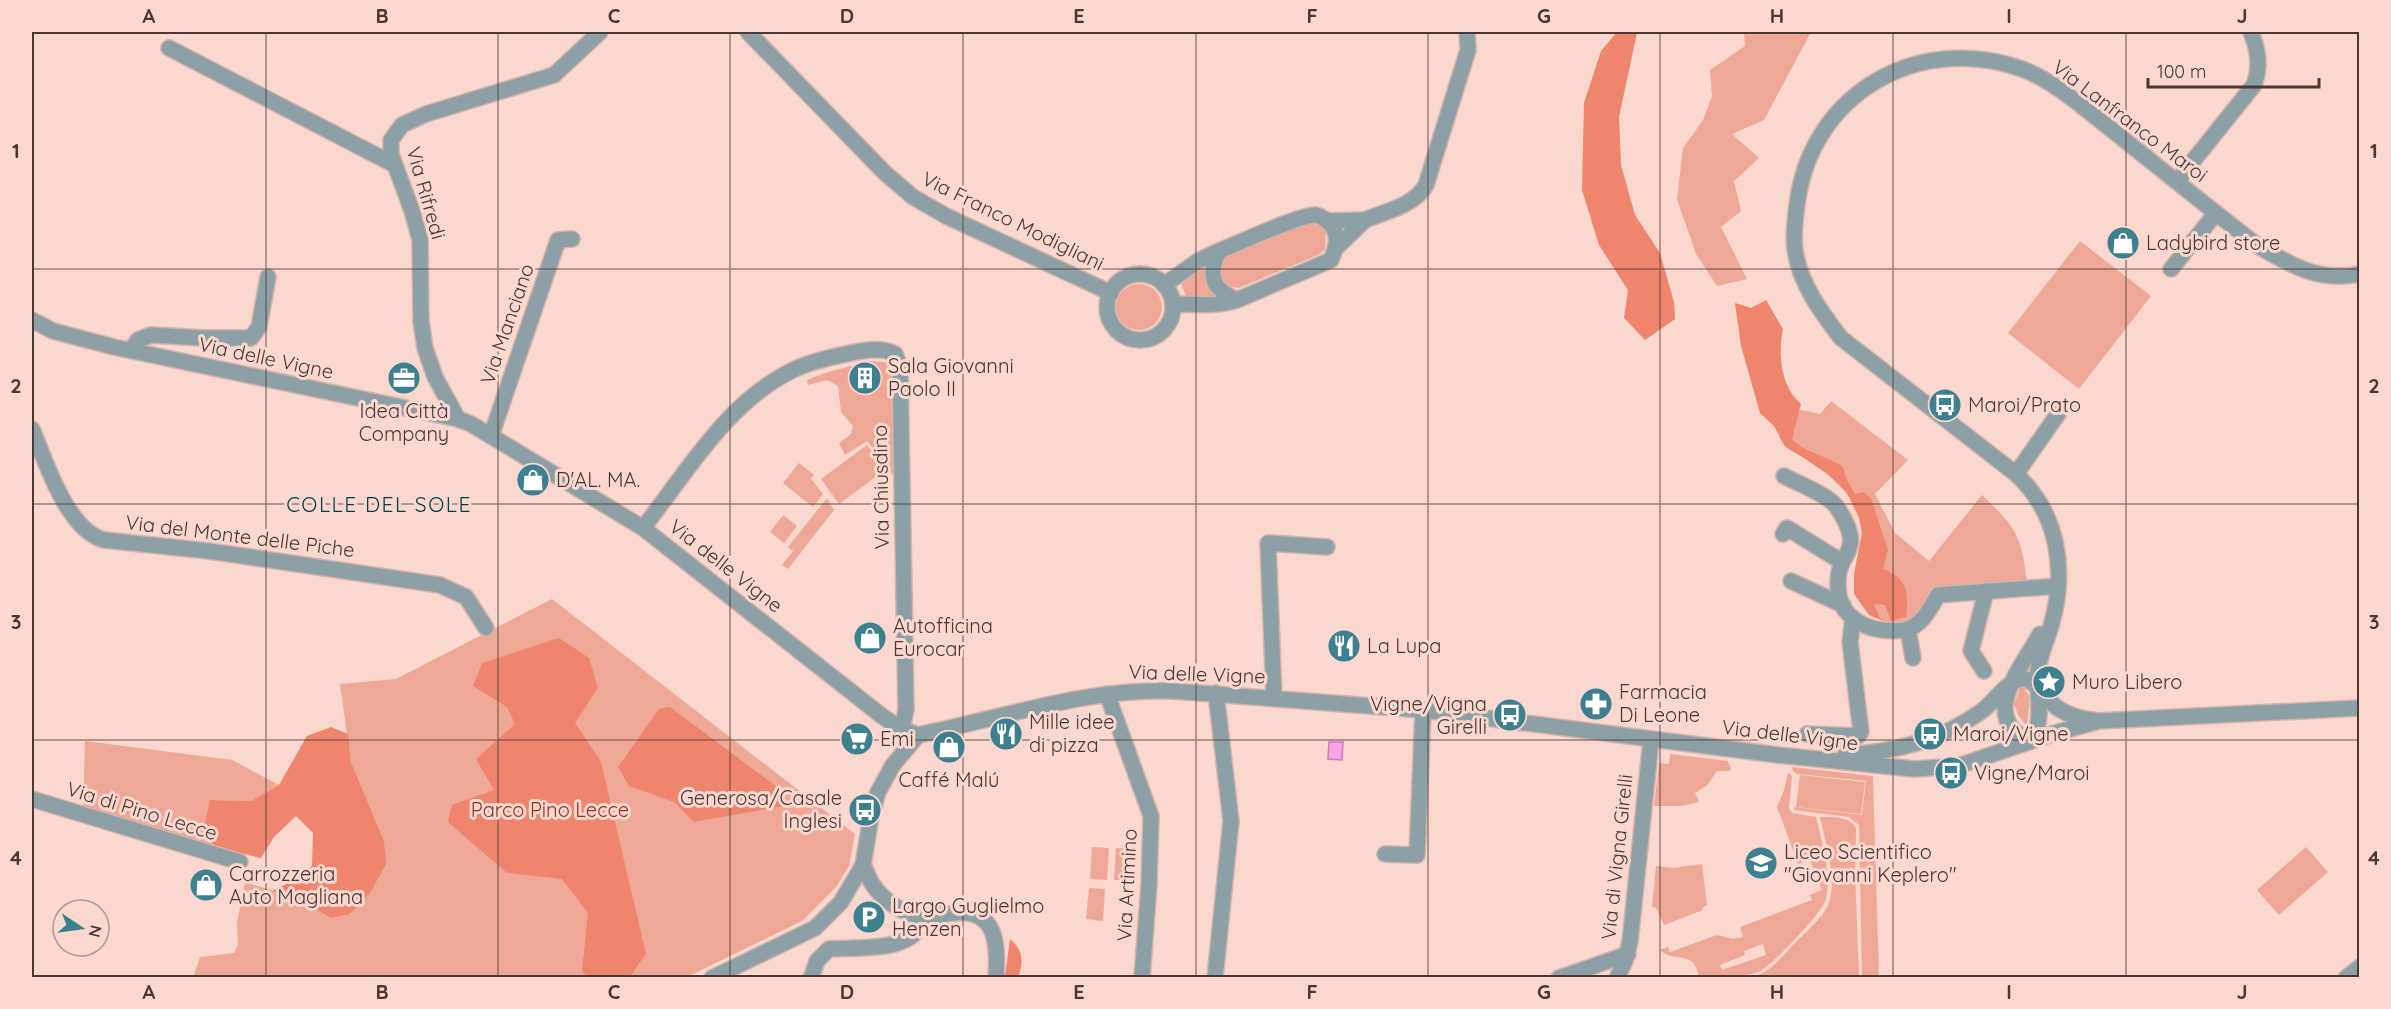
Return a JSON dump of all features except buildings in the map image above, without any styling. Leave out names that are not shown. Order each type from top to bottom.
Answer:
[{"type":"street","name":"Via Rifredi","points":[[458,419],[435,377],[426,348],[421,321],[420,240],[412,211],[393,164],[390,151],[391,140],[406,122],[426,114],[549,77],[600,32]]},
{"type":"street","name":"Via Franco Modigliani","points":[[748,32],[885,173],[913,197],[946,216],[1111,293]]},
{"type":"street","points":[[1164,285],[1198,261],[1301,218],[1317,215],[1329,221],[1365,220],[1413,200],[1421,194],[1426,185],[1468,50],[1467,32]]},
{"type":"street","points":[[2177,181],[2254,85],[2259,74],[2259,56],[2252,32]]},
{"type":"street","points":[[169,48],[393,164]]},
{"type":"street","name":"Via Lanfranco Maroi","points":[[2056,605],[2011,684],[2005,699],[2007,716],[2021,735],[2031,741],[2040,721],[2039,661],[2056,605],[2058,586],[2059,564],[2050,523],[2034,494],[2016,474],[1841,338],[1821,313],[1804,283],[1795,250],[1795,222],[1800,182],[1810,152],[1832,119],[1874,81],[1908,65],[1935,59],[1976,57],[2024,69],[2060,90],[2258,246],[2295,267],[2315,275],[2335,277],[2360,274]]},
{"type":"street","points":[[2171,269],[2216,213]]},
{"type":"street","points":[[1173,304],[1218,304],[1237,300],[1331,260],[1337,247],[1365,220]]},
{"type":"street","points":[[1329,221],[1336,231],[1337,247]]},
{"type":"street","name":"Via Manciano","points":[[491,436],[558,240],[573,239]]},
{"type":"street","points":[[1219,251],[1213,265],[1214,281],[1220,290],[1237,300]]},
{"type":"street","points":[[1136,274],[1150,276],[1164,285],[1173,304],[1172,315],[1160,333],[1140,340],[1129,338],[1112,324],[1107,303],[1111,293],[1125,278],[1136,274]]},
{"type":"street","points":[[131,350],[138,340],[151,335],[214,339],[251,338],[259,327],[268,277]]},
{"type":"street","name":"Via delle Vigne","points":[[32,320],[58,333],[131,350],[458,419],[491,436],[643,528],[840,683],[902,729],[918,735],[1045,706],[1107,694],[1143,690],[1216,693],[1423,710],[1896,769],[1931,769],[1970,762],[2099,721],[2360,708]]},
{"type":"street","name":"Via Chiusdino","points":[[643,528],[732,416],[773,381],[795,368],[848,354],[883,350],[895,354],[900,368],[906,710],[902,729]]},
{"type":"street","points":[[2016,474],[2058,414]]},
{"type":"street","name":"Via del Monte delle Piche","points":[[32,429],[68,507],[84,528],[99,539],[209,551],[440,585],[466,597],[486,628]]},
{"type":"street","points":[[1784,476],[1834,502],[1846,523],[1851,540],[1851,550],[1842,562],[1838,579],[1839,594],[1843,605],[1861,626],[1879,631],[1908,629],[1927,613],[1938,595],[2058,586]]},
{"type":"street","points":[[1783,534],[1787,528],[1842,562]]},
{"type":"street","points":[[1274,698],[1268,543],[1327,547]]},
{"type":"street","points":[[1791,581],[1843,605]]},
{"type":"street","points":[[1984,671],[1971,651],[1986,591]]},
{"type":"street","points":[[1807,734],[1858,736],[1861,732],[1850,642],[1853,618]]},
{"type":"street","points":[[1908,629],[1913,658]]},
{"type":"street","points":[[2011,684],[2026,679],[2035,684],[2038,691],[2053,705],[2066,713],[2099,721]]},
{"type":"street","name":"Via Lanfranco Maroi","points":[[1813,758],[1890,750],[1934,738],[1956,728],[1985,709],[2011,684]]},
{"type":"street","points":[[1215,978],[1231,821],[1216,693]]},
{"type":"street","name":"Via Artimino","points":[[1107,694],[1151,816],[1142,978]]},
{"type":"street","points":[[1384,854],[1417,855],[1423,710]]},
{"type":"street","points":[[712,978],[814,928],[846,896],[863,865],[871,817],[878,792],[893,765],[918,735]]},
{"type":"street","name":"Via di Vigna Girelli","points":[[1617,978],[1628,954],[1651,740]]},
{"type":"street","name":"Via di Pino Lecce","points":[[32,799],[240,862]]},
{"type":"street","points":[[863,865],[872,883],[887,900],[904,911],[924,917],[963,913],[986,922],[997,942],[996,978]]},
{"type":"street","points":[[811,978],[817,961],[829,949],[866,949],[899,942],[922,925],[924,917]]},
{"type":"street","points":[[814,928],[829,949]]},
{"type":"street","points":[[1559,978],[1628,954]]},
{"type":"street","points":[[2346,978],[2360,967]]},
{"type":"green space","points":[[1617,32],[1637,33],[1619,117],[1621,165],[1635,215],[1660,253],[1674,302],[1675,319],[1645,340],[1624,318],[1628,290],[1599,245],[1582,190],[1584,103],[1601,51]]},
{"type":"green space","points":[[1744,32],[1811,32],[1764,120],[1732,134],[1759,158],[1734,181],[1741,211],[1721,227],[1747,279],[1717,286],[1696,254],[1677,199],[1683,148],[1703,120],[1712,96],[1710,70],[1745,46]]},
{"type":"green space","points":[[1307,223],[1320,225],[1326,230],[1325,250],[1239,288],[1227,286],[1220,272],[1224,258]]},
{"type":"green space","points":[[2080,241],[2151,296],[2079,389],[2008,333]]},
{"type":"green space","points":[[1209,260],[1225,300],[1188,301],[1180,281]]},
{"type":"green space","points":[[1139,284],[1155,291],[1162,307],[1155,323],[1139,330],[1123,323],[1116,307],[1123,291]]},
{"type":"green space","points":[[1766,300],[1783,329],[1781,359],[1785,379],[1794,397],[1801,404],[1792,439],[1803,448],[1843,467],[1855,494],[1863,492],[1871,498],[1888,550],[1883,569],[1898,577],[1905,588],[1906,617],[1891,621],[1885,605],[1874,604],[1880,618],[1886,622],[1869,615],[1854,594],[1854,574],[1862,533],[1859,518],[1847,493],[1827,473],[1785,446],[1774,426],[1760,413],[1741,346],[1735,303],[1751,308]]},
{"type":"green space","points":[[869,361],[892,363],[893,475],[867,441],[845,455],[839,443],[851,434],[853,426],[841,412],[838,386],[827,380],[808,385],[807,380]]},
{"type":"green space","points":[[1831,401],[1908,460],[1875,494],[1895,533],[1929,561],[1982,495],[2010,524],[2015,533],[2022,553],[2027,582],[1933,591],[1928,607],[1905,624],[1885,621],[1870,614],[1861,603],[1854,583],[1862,529],[1856,508],[1845,491],[1830,477],[1785,446],[1774,420],[1801,410],[1820,414]]},
{"type":"green space","points":[[867,445],[885,470],[839,504],[821,479]]},
{"type":"green space","points":[[799,463],[814,475],[811,479],[823,494],[813,507],[783,483]]},
{"type":"green space","points":[[827,498],[834,510],[788,569],[782,565],[793,551],[788,547]]},
{"type":"green space","points":[[783,515],[797,526],[784,543],[770,532]]},
{"type":"green space","name":"Parco Pino Lecce","points":[[552,599],[855,834],[849,866],[836,887],[802,921],[687,977],[193,978],[200,957],[234,953],[238,945],[237,923],[245,882],[296,898],[315,910],[384,841],[351,762],[340,684],[396,679]]},
{"type":"green space","points":[[559,638],[589,658],[598,688],[575,723],[601,762],[646,954],[631,975],[624,977],[588,977],[582,971],[588,913],[562,879],[507,873],[448,822],[452,805],[494,790],[476,759],[515,724],[507,707],[473,686],[482,663]]},
{"type":"green space","points":[[2024,687],[2030,698],[2027,727],[2018,715],[2014,704],[2020,688]]},
{"type":"green space","points":[[670,707],[781,790],[783,806],[694,822],[674,802],[629,786],[618,767],[659,709]]},
{"type":"green space","points":[[331,727],[348,734],[351,762],[384,841],[386,864],[370,893],[350,914],[331,918],[296,898],[272,891],[296,879],[312,866],[313,833],[296,816],[274,837],[261,858],[217,848],[203,833],[210,800],[251,801],[279,785],[307,736]]},
{"type":"green space","points":[[85,741],[232,760],[279,785],[251,801],[210,800],[217,848],[83,809]]},
{"type":"green space","points":[[1670,754],[1728,761],[1731,769],[1717,771],[1707,785],[1695,793],[1699,802],[1681,806],[1654,806],[1659,763],[1669,764]]},
{"type":"green space","points":[[1792,767],[1873,776],[1879,977],[1862,977],[1859,825],[1849,817],[1794,810],[1794,807],[1862,815],[1866,781],[1797,774]]},
{"type":"green space","points":[[1788,773],[1792,776],[1789,808],[1792,813],[1816,817],[1827,868],[1826,899],[1807,926],[1758,972],[1736,976],[1699,977],[1693,963],[1688,959],[1671,956],[1660,950],[1668,947],[1670,952],[1717,935],[1733,939],[1743,937],[1740,927],[1812,900],[1810,895],[1822,890],[1810,860],[1798,864],[1777,807]],"holes":[[[1763,944],[1766,955],[1722,970],[1720,965],[1745,955],[1744,951]]]},
{"type":"green space","points":[[1800,775],[1865,782],[1861,814],[1796,807]]},
{"type":"green space","points":[[1820,817],[1845,819],[1856,828],[1855,873],[1859,977],[1752,977],[1773,965],[1826,909],[1832,888],[1832,876]]},
{"type":"green space","points":[[1092,847],[1109,848],[1107,880],[1090,879]]},
{"type":"green space","points":[[2306,847],[2328,872],[2279,915],[2257,890]]},
{"type":"green space","points":[[1116,848],[1133,849],[1131,881],[1114,880]]},
{"type":"green space","points":[[1702,864],[1707,905],[1702,908],[1703,910],[1664,925],[1656,908],[1652,907],[1656,866],[1673,868]]},
{"type":"green space","points":[[1089,888],[1105,889],[1103,921],[1086,919]]},
{"type":"green space","points":[[1010,939],[1018,947],[1021,956],[1018,977],[1005,977]]},
{"type":"shaded area","points":[[1329,742],[1343,742],[1342,760],[1328,759]]},
{"type":"place","name":"Ladybird store","points":[[2123,243]]},
{"type":"place","name":"Idea Città Company","points":[[404,378]]},
{"type":"place","name":"Sala Giovanni Paolo II","points":[[865,378]]},
{"type":"place","name":"Maroi/Prato","points":[[1945,405]]},
{"type":"place","name":"D'AL. MA.","points":[[533,480]]},
{"type":"place","name":"Autofficina Eurocar","points":[[870,638]]},
{"type":"place","name":"La Lupa","points":[[1344,646]]},
{"type":"place","name":"Muro Libero","points":[[2049,682]]},
{"type":"place","name":"Farmacia Di Leone","points":[[1596,704]]},
{"type":"place","name":"Vigne/Vigna Girelli","points":[[1510,715]]},
{"type":"place","name":"Mille idee di pizza","points":[[1006,734]]},
{"type":"place","name":"Maroi/Vigne","points":[[1930,734]]},
{"type":"place","name":"Emi","points":[[857,739]]},
{"type":"place","name":"Caffé Malú","points":[[949,747]]},
{"type":"place","name":"Vigne/Maroi","points":[[1951,773]]},
{"type":"place","name":"Generosa/Casale Inglesi","points":[[865,810]]},
{"type":"place","name":"Liceo Scientifico \"Giovanni Keplero\"","points":[[1761,863]]},
{"type":"place","name":"Carrozzeria Auto Magliana","points":[[206,885]]},
{"type":"place","name":"Largo Guglielmo Henzen","points":[[869,917]]},
{"type":"district","name":"COLLE DEL SOLE","points":[[379,505]]}]
